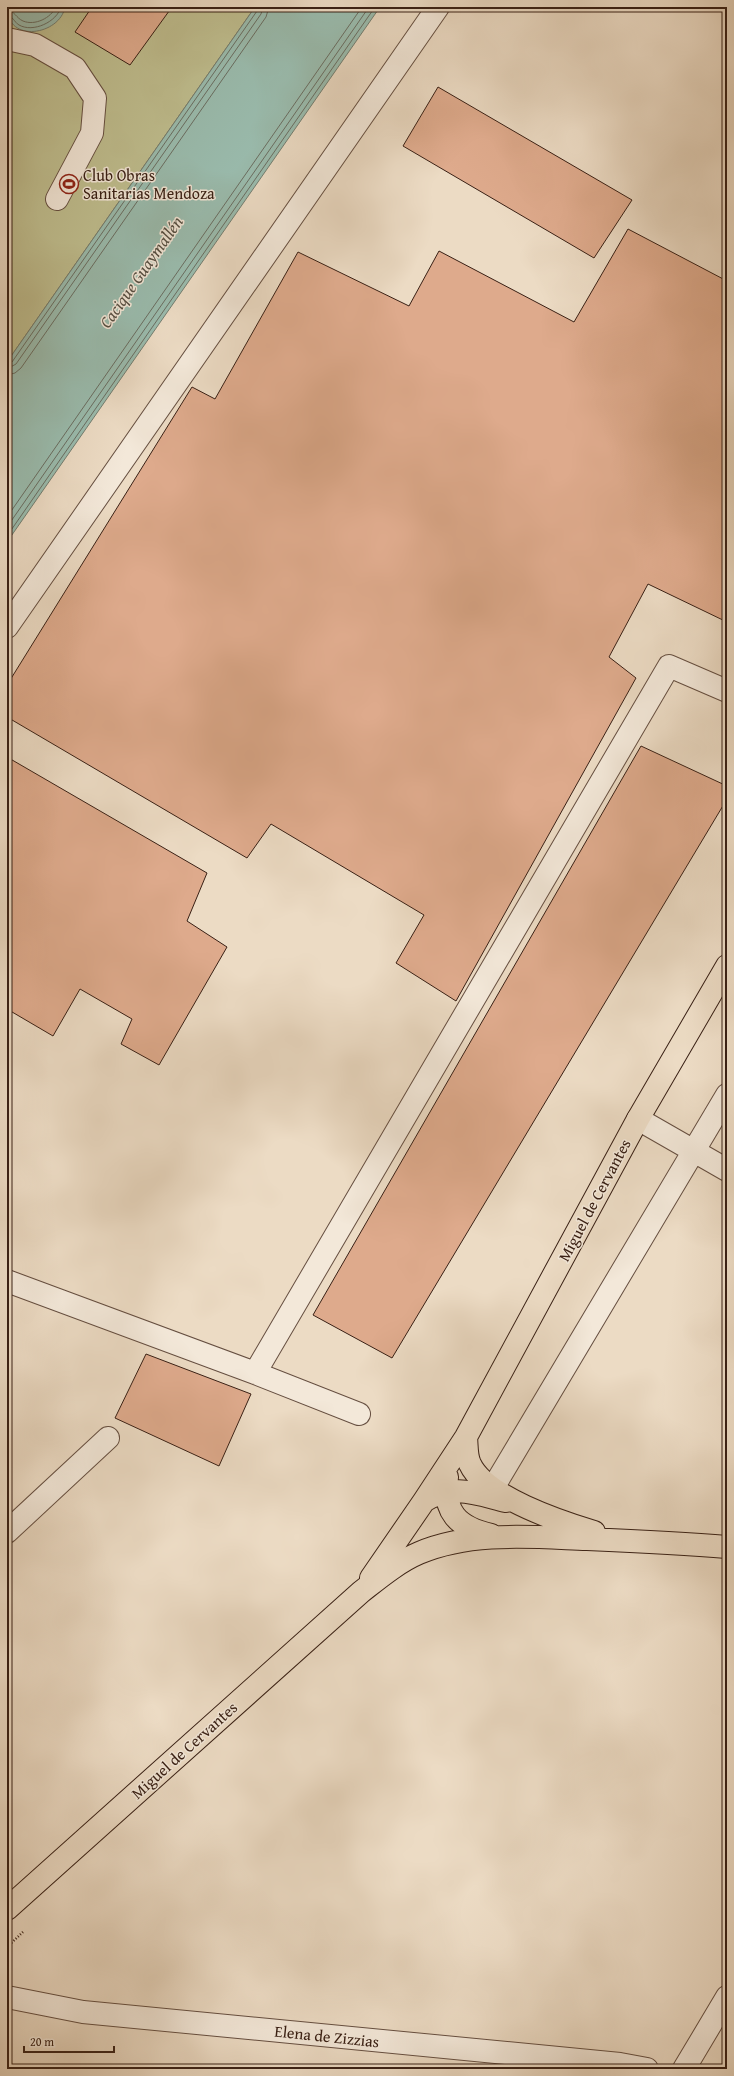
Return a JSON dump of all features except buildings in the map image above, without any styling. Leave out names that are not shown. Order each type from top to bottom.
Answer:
[{"type":"main road","name":"Miguel de Cervantes","points":[[424,1501],[435,1494],[446,1491],[460,1463],[466,1437],[638,1119],[727,966]]},
{"type":"main road","name":"Miguel de Cervantes","points":[[361,1592],[424,1501],[460,1463]]},
{"type":"main road","points":[[460,1463],[493,1488],[534,1510],[569,1524],[624,1540]]},
{"type":"main road","points":[[534,1510],[472,1493],[446,1491],[451,1513],[458,1521],[468,1528],[498,1537],[624,1540],[727,1547]]},
{"type":"main road","name":"Miguel de Cervantes","points":[[7,1909],[361,1592],[387,1572],[419,1553],[471,1539],[498,1537]]},
{"type":"street","points":[[7,627],[438,7]]},
{"type":"street","points":[[7,39],[35,45],[75,68],[95,98],[92,133],[57,199]]},
{"type":"street","points":[[255,1373],[669,666],[727,691]]},
{"type":"street","points":[[493,1488],[727,1095]]},
{"type":"street","points":[[638,1119],[727,1170]]},
{"type":"street","points":[[7,1281],[255,1373],[359,1414]]},
{"type":"street","points":[[7,1532],[108,1438]]},
{"type":"street","name":"Elena de Zizzias","points":[[7,1996],[83,2012],[612,2064],[647,2069]]},
{"type":"street","points":[[684,2069],[727,1997]]},
{"type":"shaded area","name":"Club Obras Sanitarias Mendoza","points":[[7,7],[255,7],[7,362]]},
{"type":"water","points":[[7,7],[65,7],[61,17],[54,24],[44,29],[24,31],[15,27],[9,19]]},
{"type":"water","name":"Cacique Guaymallén","points":[[255,7],[380,7],[7,542],[7,362]]},
{"type":"place","name":"Club Obras Sanitarias Mendoza","points":[[69,184]]}]
